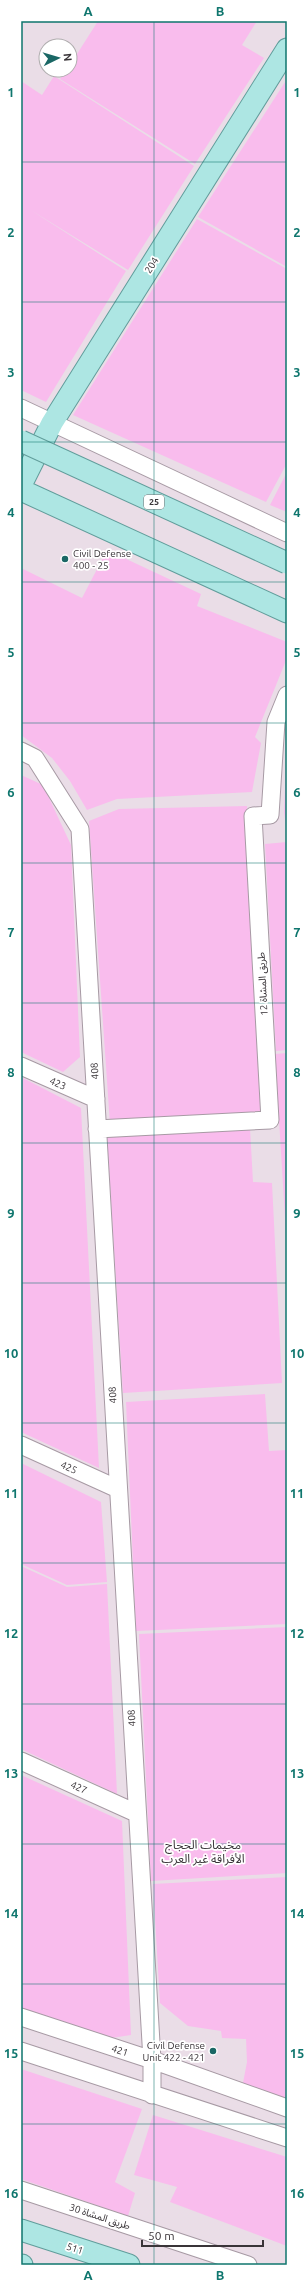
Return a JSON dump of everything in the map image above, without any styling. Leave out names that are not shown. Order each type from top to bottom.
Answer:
[{"type":"main road","name":"204","points":[[21,485],[52,423],[287,49]]},
{"type":"main road","name":"25","points":[[21,441],[287,563]]},
{"type":"main road","points":[[21,490],[287,612]]},
{"type":"main road","name":"511","points":[[21,2230],[129,2265]]},
{"type":"street","points":[[21,408],[287,533]]},
{"type":"street","name":"طريق المشاة 12","points":[[97,1129],[270,1120],[253,816],[270,815],[276,722],[287,695]]},
{"type":"street","name":"408","points":[[21,751],[35,758],[80,829],[136,1813],[152,2060],[152,2095]]},
{"type":"street","name":"423","points":[[21,1066],[96,1099]]},
{"type":"street","name":"425","points":[[21,1445],[118,1489]]},
{"type":"street","name":"427","points":[[21,1761],[136,1813]]},
{"type":"street","name":"421","points":[[21,2017],[152,2060],[287,2108]]},
{"type":"street","points":[[21,2051],[287,2138]]},
{"type":"street","name":"طريق المشاة 30","points":[[21,2190],[248,2265]]},
{"type":"shaded area","points":[[98,21],[257,21],[242,45],[264,58],[195,164],[60,79],[78,78],[78,52]]},
{"type":"shaded area","points":[[53,78],[57,78],[194,166],[128,270],[29,209],[126,271],[46,402],[21,390],[21,81],[42,95]]},
{"type":"shaded area","points":[[287,79],[287,267],[198,217]]},
{"type":"shaded area","points":[[197,219],[287,269],[287,463],[266,502],[73,415]]},
{"type":"shaded area","points":[[287,472],[287,512],[270,505]]},
{"type":"shaded area","points":[[107,550],[201,594],[197,606],[287,642],[287,658],[255,737],[261,743],[252,792],[117,799],[87,810],[70,781],[52,758],[21,735],[21,568],[82,598]]},
{"type":"shaded area","points":[[287,741],[287,834],[284,812]]},
{"type":"shaded area","points":[[21,775],[43,785],[71,845],[80,1057],[63,1072],[21,1052]]},
{"type":"shaded area","points":[[247,806],[265,1117],[110,1124],[89,821],[119,809]]},
{"type":"shaded area","points":[[287,842],[287,1050],[276,1051],[265,844]]},
{"type":"shaded area","points":[[287,1053],[287,1250],[275,1054]]},
{"type":"shaded area","points":[[21,1077],[81,1108],[99,1468],[21,1432]]},
{"type":"shaded area","points":[[250,1128],[253,1182],[272,1183],[282,1383],[123,1393],[107,1136]]},
{"type":"shaded area","points":[[265,1394],[269,1451],[287,1450],[287,1624],[136,1631],[126,1402]]},
{"type":"shaded area","points":[[21,1463],[101,1502],[107,1582],[67,1585],[21,1564]]},
{"type":"shaded area","points":[[21,1566],[67,1587],[107,1584],[117,1794],[21,1749]]},
{"type":"shaded area","points":[[287,1627],[287,1873],[151,1881],[139,1634]]},
{"type":"shaded area","points":[[21,1775],[122,1821],[131,2035],[98,2040],[21,2014]]},
{"type":"shaded area","points":[[287,1877],[287,2105],[242,2088],[247,2062],[246,2039],[222,2038],[221,2031],[188,2026],[160,2003],[153,1884]]},
{"type":"shaded area","points":[[21,2069],[142,2109],[115,2182],[135,2193],[128,2216],[21,2179]]},
{"type":"shaded area","points":[[153,2115],[287,2157],[287,2246],[170,2202],[177,2187],[134,2175]]},
{"type":"place","name":"Civil Defense 400 - 25","points":[[65,559]]},
{"type":"place","name":"Civil Defense Unit 422 - 421","points":[[213,2051]]},
{"type":"district","name":"مخيمات الحجاج الأفراقة غير العرب","points":[[203,1852]]}]
